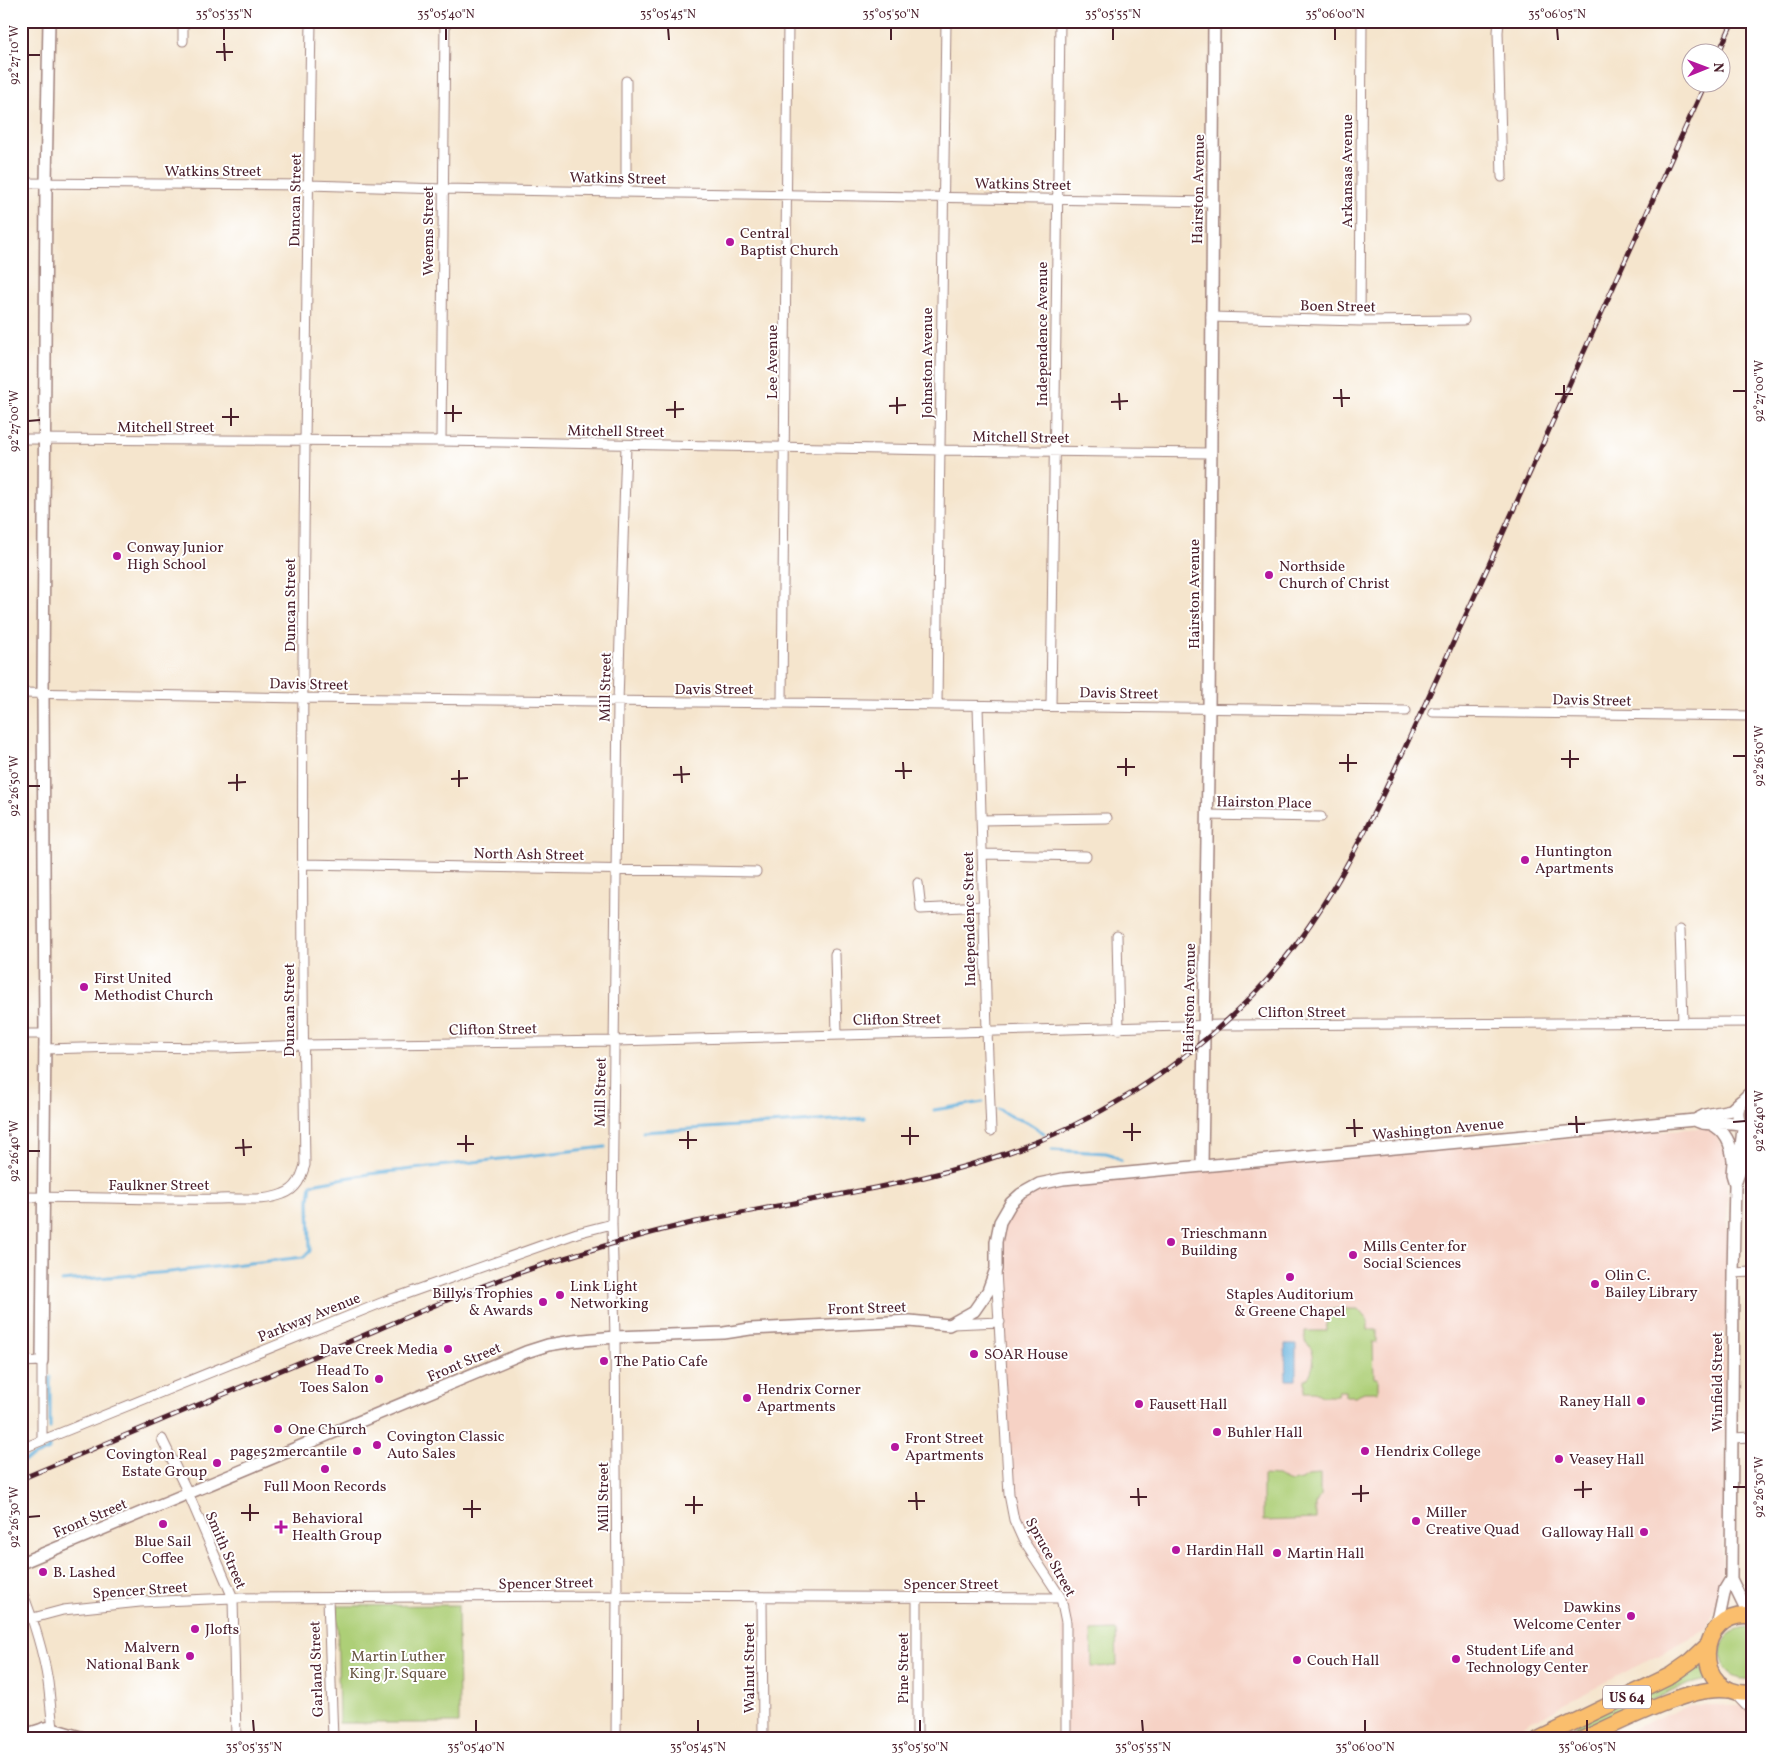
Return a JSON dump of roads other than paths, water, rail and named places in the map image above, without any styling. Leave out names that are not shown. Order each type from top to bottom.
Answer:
[{"type":"main road","points":[[1750,1616],[1737,1617],[1717,1627],[1708,1645],[1707,1663],[1712,1675],[1730,1691],[1742,1694],[1752,1693]]},
{"type":"main road","name":"US 64","points":[[1539,1739],[1671,1675],[1708,1645]]},
{"type":"main road","name":"US 64","points":[[1583,1739],[1686,1695],[1712,1689],[1730,1691]]},
{"type":"street","points":[[42,1440],[42,1197],[45,1034],[46,183],[49,21]]},
{"type":"street","points":[[183,21],[183,41]]},
{"type":"street","name":"Duncan Street","points":[[295,1188],[305,1166],[302,864],[304,441],[311,21]]},
{"type":"street","name":"Weems Street","points":[[441,441],[445,21]]},
{"type":"street","name":"Lee Avenue","points":[[782,703],[788,21]]},
{"type":"street","name":"Johnston Avenue","points":[[937,705],[942,197],[946,21]]},
{"type":"street","name":"Independence Avenue","points":[[1051,706],[1056,451],[1060,21]]},
{"type":"street","name":"Hairston Avenue","points":[[1202,1166],[1209,708],[1214,21]]},
{"type":"street","name":"Arkansas Avenue","points":[[1360,321],[1362,21]]},
{"type":"street","points":[[1499,21],[1502,177]]},
{"type":"street","points":[[626,81],[626,192]]},
{"type":"street","name":"Watkins Street","points":[[21,183],[308,185],[1214,202]]},
{"type":"street","name":"Boen Street","points":[[1211,317],[1360,321],[1464,320]]},
{"type":"street","name":"Mitchell Street","points":[[21,439],[441,441],[785,448],[1210,453]]},
{"type":"street","name":"Mill Street","points":[[616,1739],[615,1338],[612,1224],[618,702],[626,445]]},
{"type":"street","name":"Davis Street","points":[[21,693],[1406,712]]},
{"type":"street","name":"Independence Street","points":[[978,706],[991,1131]]},
{"type":"street","name":"Davis Street","points":[[1432,712],[1752,716]]},
{"type":"street","name":"Hairston Place","points":[[1207,815],[1321,817]]},
{"type":"street","points":[[981,820],[1107,818]]},
{"type":"street","points":[[982,854],[1086,856]]},
{"type":"street","name":"North Ash Street","points":[[302,864],[756,872]]},
{"type":"street","points":[[918,883],[921,909],[984,906]]},
{"type":"street","points":[[1680,930],[1683,1022]]},
{"type":"street","points":[[1117,935],[1119,1029]]},
{"type":"street","points":[[835,954],[837,1034]]},
{"type":"street","name":"Clifton Street","points":[[44,1049],[120,1047],[225,1048],[303,1045],[615,1041],[837,1034],[1203,1027],[1752,1022]]},
{"type":"street","points":[[21,1034],[45,1034]]},
{"type":"street","name":"Washington Avenue","points":[[996,1269],[996,1242],[1000,1222],[1011,1203],[1021,1194],[1039,1184],[1063,1179],[1695,1120],[1705,1115],[1731,1110],[1745,1096],[1752,1092]]},
{"type":"street","name":"Winfield Street","points":[[1741,1102],[1738,1116],[1745,1129],[1741,1146],[1734,1160],[1732,1174],[1735,1184],[1731,1579],[1750,1616]]},
{"type":"street","name":"Washington Avenue","points":[[1695,1120],[1700,1123],[1711,1124],[1727,1122],[1745,1129]]},
{"type":"street","name":"Washington Avenue","points":[[1711,1124],[1723,1131],[1728,1139],[1734,1160]]},
{"type":"street","name":"Winfield Street","points":[[1735,1184],[1747,1151],[1752,1144]]},
{"type":"street","name":"Faulkner Street","points":[[21,1197],[270,1198],[295,1188]]},
{"type":"street","name":"Parkway Avenue","points":[[21,1449],[386,1301],[577,1233],[612,1224]]},
{"type":"street","points":[[949,1324],[970,1314],[981,1302],[988,1291],[996,1269]]},
{"type":"street","name":"Spruce Street","points":[[996,1269],[1009,1494],[1014,1520],[1023,1540],[1061,1598],[1066,1622],[1066,1739]]},
{"type":"street","points":[[1733,1273],[1752,1272]]},
{"type":"street","name":"Front Street","points":[[21,1563],[526,1352],[548,1345],[615,1338],[724,1333],[750,1329],[871,1322],[910,1321],[949,1324],[1000,1322]]},
{"type":"street","points":[[21,1362],[42,1361]]},
{"type":"street","points":[[1732,1438],[1752,1438]]},
{"type":"street","name":"Smith Street","points":[[162,1439],[188,1493],[232,1598],[236,1739]]},
{"type":"street","name":"Winfield Street","points":[[1717,1627],[1725,1589],[1731,1579]]},
{"type":"street","points":[[21,1589],[33,1618],[43,1659],[50,1706],[48,1732]]},
{"type":"street","name":"Spencer Street","points":[[33,1618],[64,1610],[140,1602],[232,1598],[617,1596],[1061,1598]]},
{"type":"street","name":"Pine Street","points":[[917,1597],[917,1739]]},
{"type":"street","name":"Walnut Street","points":[[762,1598],[763,1739]]},
{"type":"street","name":"Garland Street","points":[[328,1599],[332,1739]]},
{"type":"street","points":[[1730,1691],[1752,1712]]},
{"type":"street","points":[[22,1738],[48,1732],[87,1739]]},
{"type":"water","points":[[1285,1344],[1296,1344],[1296,1380],[1286,1380]]},
{"type":"waterway","points":[[934,1110],[983,1102]]},
{"type":"waterway","points":[[998,1109],[1027,1122],[1044,1133]]},
{"type":"waterway","points":[[642,1132],[865,1118]]},
{"type":"waterway","points":[[61,1281],[170,1272],[304,1257],[310,1251],[309,1199],[311,1184],[369,1174],[605,1147]]},
{"type":"waterway","points":[[1052,1150],[1106,1153],[1113,1155],[1121,1161]]},
{"type":"waterway","points":[[50,1377],[50,1428]]},
{"type":"waterway","points":[[21,1462],[49,1450],[49,1445]]},
{"type":"railway","points":[[1724,42],[1733,21]]},
{"type":"railway","points":[[21,1479],[431,1307],[536,1267],[676,1227],[915,1179],[986,1160],[1024,1147],[1096,1114],[1131,1094],[1196,1048],[1255,993],[1279,966],[1320,909],[1356,848],[1403,752],[1487,569],[1701,92]]},
{"type":"place","name":"Central Baptist Church","points":[[730,242]]},
{"type":"place","name":"Conway Junior High School","points":[[117,556]]},
{"type":"place","name":"Northside Church of Christ","points":[[1269,575]]},
{"type":"place","name":"Huntington Apartments","points":[[1525,860]]},
{"type":"place","name":"First United Methodist Church","points":[[84,987]]},
{"type":"place","name":"Trieschmann Building","points":[[1171,1242]]},
{"type":"place","name":"Mills Center for Social Sciences","points":[[1353,1255]]},
{"type":"place","name":"Staples Auditorium & Greene Chapel","points":[[1290,1277]]},
{"type":"place","name":"Olin C. Bailey Library","points":[[1595,1284]]},
{"type":"place","name":"Link Light Networking","points":[[560,1295]]},
{"type":"place","name":"Billy's Trophies & Awards","points":[[543,1302]]},
{"type":"place","name":"Dave Creek Media","points":[[448,1349]]},
{"type":"place","name":"SOAR House","points":[[974,1354]]},
{"type":"place","name":"The Patio Cafe","points":[[604,1361]]},
{"type":"place","name":"Head To Toes Salon","points":[[379,1379]]},
{"type":"place","name":"Hendrix Corner Apartments","points":[[747,1398]]},
{"type":"place","name":"Raney Hall","points":[[1641,1401]]},
{"type":"place","name":"Fausett Hall","points":[[1139,1404]]},
{"type":"place","name":"One Church","points":[[278,1429]]},
{"type":"place","name":"Buhler Hall","points":[[1217,1432]]},
{"type":"place","name":"Covington Classic Auto Sales","points":[[377,1445]]},
{"type":"place","name":"Front Street Apartments","points":[[895,1447]]},
{"type":"place","name":"page52mercantile","points":[[357,1451]]},
{"type":"place","name":"Hendrix College","points":[[1365,1451]]},
{"type":"place","name":"Veasey Hall","points":[[1559,1459]]},
{"type":"place","name":"Covington Real Estate Group","points":[[217,1463]]},
{"type":"place","name":"Full Moon Records","points":[[325,1469]]},
{"type":"place","name":"Miller Creative Quad","points":[[1416,1521]]},
{"type":"place","name":"Blue Sail Coffee","points":[[163,1524]]},
{"type":"place","name":"Behavioral Health Group","points":[[281,1527]]},
{"type":"place","name":"Galloway Hall","points":[[1644,1532]]},
{"type":"place","name":"Hardin Hall","points":[[1176,1550]]},
{"type":"place","name":"Martin Hall","points":[[1277,1553]]},
{"type":"place","name":"B. Lashed","points":[[43,1572]]},
{"type":"place","name":"Dawkins Welcome Center","points":[[1631,1616]]},
{"type":"place","name":"Jlofts","points":[[195,1629]]},
{"type":"place","name":"Malvern National Bank","points":[[190,1656]]},
{"type":"place","name":"Student Life and Technology Center","points":[[1456,1659]]},
{"type":"place","name":"Couch Hall","points":[[1297,1660]]},
{"type":"park label","name":"Martin Luther King Jr. Square","points":[[398,1664]]}]
